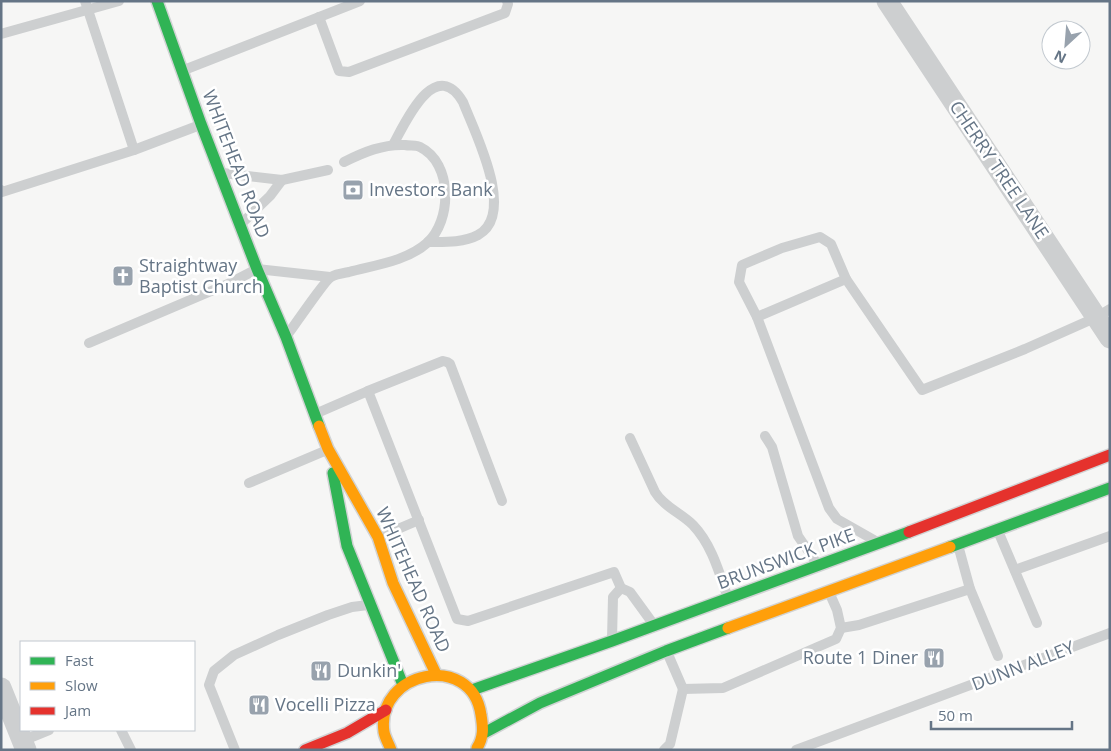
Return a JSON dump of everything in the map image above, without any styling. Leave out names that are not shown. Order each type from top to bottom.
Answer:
[{"type":"main road","name":"WHITEHEAD ROAD","points":[[156,1],[201,124],[257,269],[286,337],[328,449],[378,537],[393,583],[436,674]]},
{"type":"main road","name":"WHITEHEAD ROAD","points":[[328,449],[347,546],[403,685]]},
{"type":"main road","name":"BRUNSWICK PIKE","points":[[472,690],[819,566],[1110,455]]},
{"type":"main road","points":[[484,733],[540,703],[666,651],[1110,488]]},
{"type":"main road","points":[[391,750],[384,735],[383,723],[386,710],[393,697],[403,685],[418,676],[443,674],[456,678],[472,690],[480,704],[484,733],[476,750]]},
{"type":"main road","points":[[305,750],[347,732],[386,710]]},
{"type":"street","name":"CHERRY TREE LANE","points":[[887,1],[1103,313],[1110,338]]},
{"type":"street","points":[[819,566],[829,591]]},
{"type":"street","points":[[1,688],[24,745]]},
{"type":"lane","points":[[1,34],[87,6],[119,1]]},
{"type":"lane","points":[[182,70],[360,1]]},
{"type":"lane","points":[[319,17],[339,71],[349,72],[505,13],[507,1]]},
{"type":"lane","points":[[87,6],[134,150]]},
{"type":"lane","points":[[392,145],[419,99],[427,92],[440,86],[451,88],[459,95],[490,172],[495,195],[492,218],[488,226],[476,236],[456,242],[428,242]]},
{"type":"lane","points":[[1,190],[2,192],[134,150],[201,124]]},
{"type":"lane","points":[[89,344],[230,283],[257,269],[330,277],[413,254],[428,242],[444,215],[446,202],[443,179],[435,160],[420,146],[392,145],[362,153],[344,162]]},
{"type":"lane","points":[[220,172],[282,180],[328,170]]},
{"type":"lane","points":[[240,224],[270,196],[282,180]]},
{"type":"lane","points":[[879,543],[847,526],[837,518],[830,508],[757,317],[739,282],[742,265],[782,248],[820,237],[832,244],[846,279],[922,390],[1026,349],[1103,313]]},
{"type":"lane","points":[[286,337],[330,277]]},
{"type":"lane","points":[[757,317],[846,279]]},
{"type":"lane","points":[[314,414],[443,361],[447,362],[450,364],[502,501]]},
{"type":"lane","points":[[368,391],[457,620],[468,621],[614,572],[621,588],[630,592],[654,626]]},
{"type":"lane","points":[[765,436],[772,447],[798,536],[819,566]]},
{"type":"lane","points":[[630,438],[660,500],[692,524],[703,537],[713,555],[728,599]]},
{"type":"lane","points":[[249,483],[328,449]]},
{"type":"lane","points":[[378,537],[419,520]]},
{"type":"lane","points":[[998,529],[1037,623]]},
{"type":"lane","points":[[1014,570],[1110,536]]},
{"type":"lane","points":[[958,544],[970,589],[998,656]]},
{"type":"lane","points":[[612,641],[613,597],[621,588]]},
{"type":"lane","points":[[841,628],[859,625],[970,589]]},
{"type":"lane","points":[[683,690],[723,688],[836,639],[841,628],[837,610],[829,591]]},
{"type":"lane","points":[[235,750],[210,690],[209,685],[214,671],[234,655],[278,635],[352,607],[372,605]]},
{"type":"lane","name":"DUNN ALLEY","points":[[796,750],[1110,633]]},
{"type":"lane","points":[[664,750],[670,744],[683,690],[666,651]]},
{"type":"lane","points":[[24,745],[47,731]]},
{"type":"lane","points":[[122,731],[131,750]]},
{"type":"traffic: fast","points":[[157,1],[201,124],[257,269],[286,337],[319,426]]},
{"type":"traffic: fast","points":[[333,473],[347,546],[403,685]]},
{"type":"traffic: fast","points":[[950,547],[1110,488]]},
{"type":"traffic: fast","points":[[472,690],[612,641],[909,532]]},
{"type":"traffic: fast","points":[[484,733],[540,703],[666,651],[728,628]]},
{"type":"traffic: slow","points":[[319,426],[328,449],[378,537],[393,583],[436,674]]},
{"type":"traffic: slow","points":[[728,628],[950,547]]},
{"type":"traffic: slow","points":[[391,750],[384,732],[385,711],[394,695],[408,683],[426,677],[444,676],[461,682],[474,695],[481,715],[482,728],[482,736],[477,748]]},
{"type":"traffic: jam","points":[[909,532],[1110,455]]},
{"type":"traffic: jam","points":[[305,750],[347,733],[386,710]]},
{"type":"place","name":"Investors Bank","points":[[353,190]]},
{"type":"place","name":"Straightway Baptist Church","points":[[123,276]]},
{"type":"place","name":"Route 1 Diner","points":[[934,658]]},
{"type":"place","name":"Dunkin'","points":[[321,671]]},
{"type":"place","name":"Vocelli Pizza","points":[[259,705]]}]
